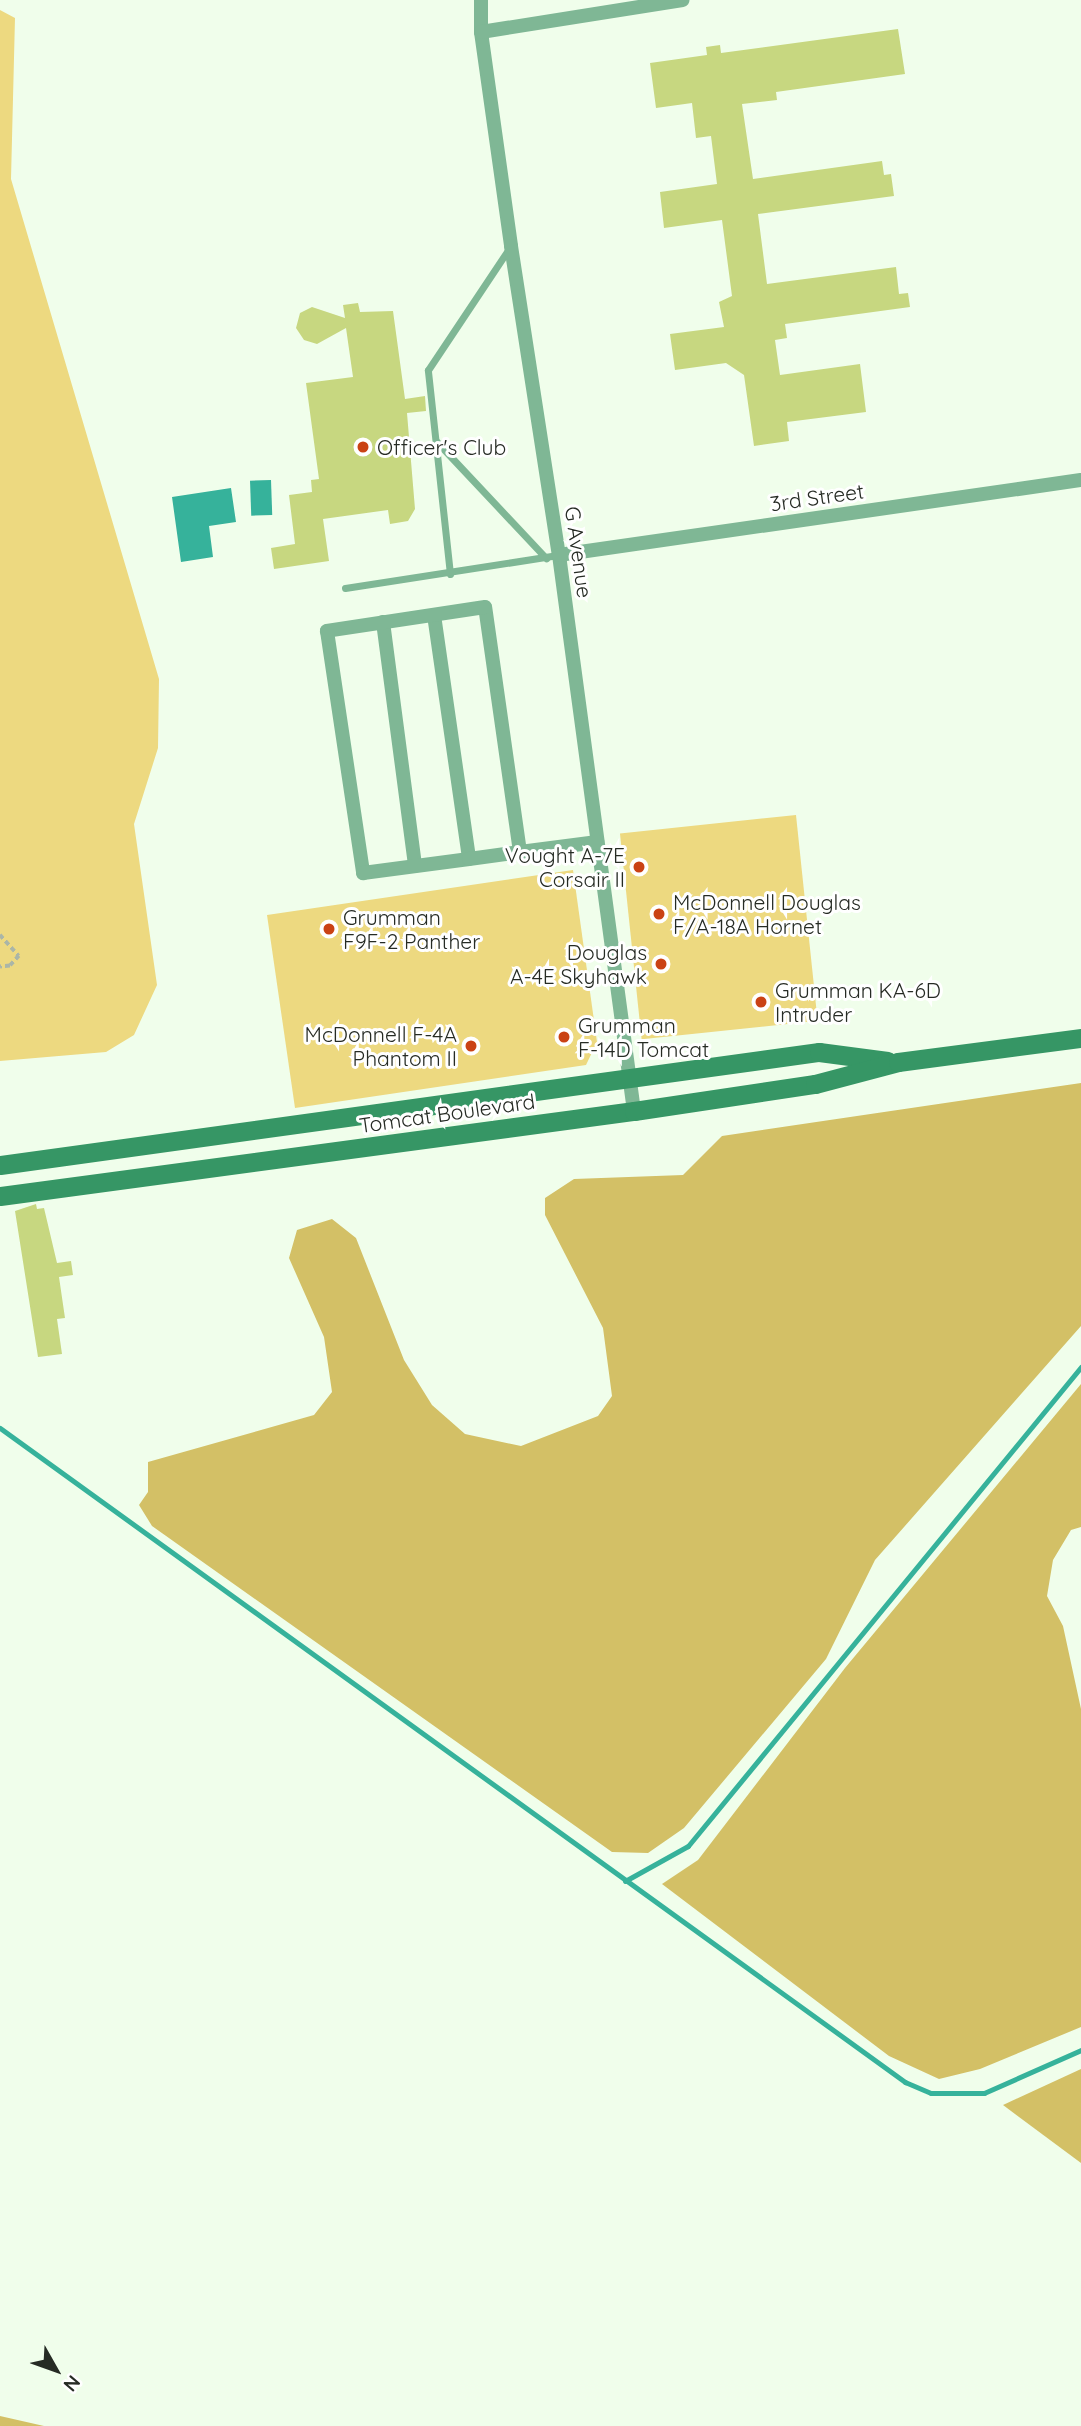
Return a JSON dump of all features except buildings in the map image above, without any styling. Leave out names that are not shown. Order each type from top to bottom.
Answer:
[{"type":"main road","name":"Tomcat Boulevard","points":[[0,1196],[634,1111],[815,1084],[898,1062],[1081,1038]]},
{"type":"main road","name":"Tomcat Boulevard","points":[[0,1165],[819,1052],[898,1062]]},
{"type":"street","name":"G Avenue","points":[[481,0],[481,32],[552,557],[597,842],[634,1111]]},
{"type":"street","points":[[481,32],[682,0]]},
{"type":"street","name":"3rd Street","points":[[552,557],[1081,480]]},
{"type":"street","points":[[520,852],[485,607],[327,631],[363,873],[597,842]]},
{"type":"street","points":[[434,615],[469,859]]},
{"type":"street","points":[[383,622],[415,866]]},
{"type":"lane","points":[[450,574],[428,370],[510,246]]},
{"type":"lane","points":[[435,441],[552,557]]},
{"type":"lane","points":[[345,588],[552,557]]},
{"type":"path","points":[[0,935],[19,957],[10,965],[0,967]]},
{"type":"shaded area","points":[[0,10],[15,18],[11,179],[159,679],[158,748],[134,824],[157,985],[134,1035],[106,1052],[0,1061]]},
{"type":"shaded area","points":[[796,815],[818,1021],[642,1039],[620,834]]},
{"type":"shaded area","points":[[573,870],[597,1042],[586,1065],[295,1108],[267,915]]},
{"type":"shaded area","points":[[1081,1083],[1081,1326],[875,1560],[826,1659],[684,1828],[648,1853],[612,1852],[152,1526],[139,1505],[148,1492],[148,1462],[314,1415],[332,1392],[324,1337],[289,1258],[297,1230],[332,1219],[356,1238],[404,1360],[432,1405],[465,1434],[521,1446],[598,1416],[612,1396],[603,1328],[545,1215],[545,1198],[574,1179],[683,1175],[722,1136]]},
{"type":"shaded area","points":[[1081,1384],[1081,1527],[1071,1530],[1053,1560],[1047,1596],[1063,1626],[1081,1709],[1081,2027],[980,2069],[939,2079],[889,2056],[662,1884],[698,1860],[845,1668]]},
{"type":"shaded area","points":[[1081,2069],[1081,2163],[1003,2105]]},
{"type":"shaded area","points":[[0,2416],[44,2426],[0,2426]]},
{"type":"water","points":[[271,480],[272,515],[251,516],[250,481]]},
{"type":"water","points":[[231,488],[236,522],[209,526],[213,557],[181,562],[172,497]]},
{"type":"waterway","points":[[625,1881],[688,1846],[1081,1367]]},
{"type":"waterway","points":[[0,1428],[905,2082],[931,2093],[984,2093],[1081,2050]]},
{"type":"place","name":"Officer's Club","points":[[363,447]]},
{"type":"place","name":"Vought A-7E Corsair II","points":[[639,867]]},
{"type":"place","name":"McDonnell Douglas F/A-18A Hornet","points":[[659,914]]},
{"type":"place","name":"Grumman F9F-2 Panther","points":[[329,929]]},
{"type":"place","name":"Douglas A-4E Skyhawk","points":[[661,964]]},
{"type":"place","name":"Grumman KA-6D Intruder","points":[[761,1002]]},
{"type":"place","name":"Grumman F-14D Tomcat","points":[[564,1037]]},
{"type":"place","name":"McDonnell F-4A Phantom II","points":[[471,1046]]}]
